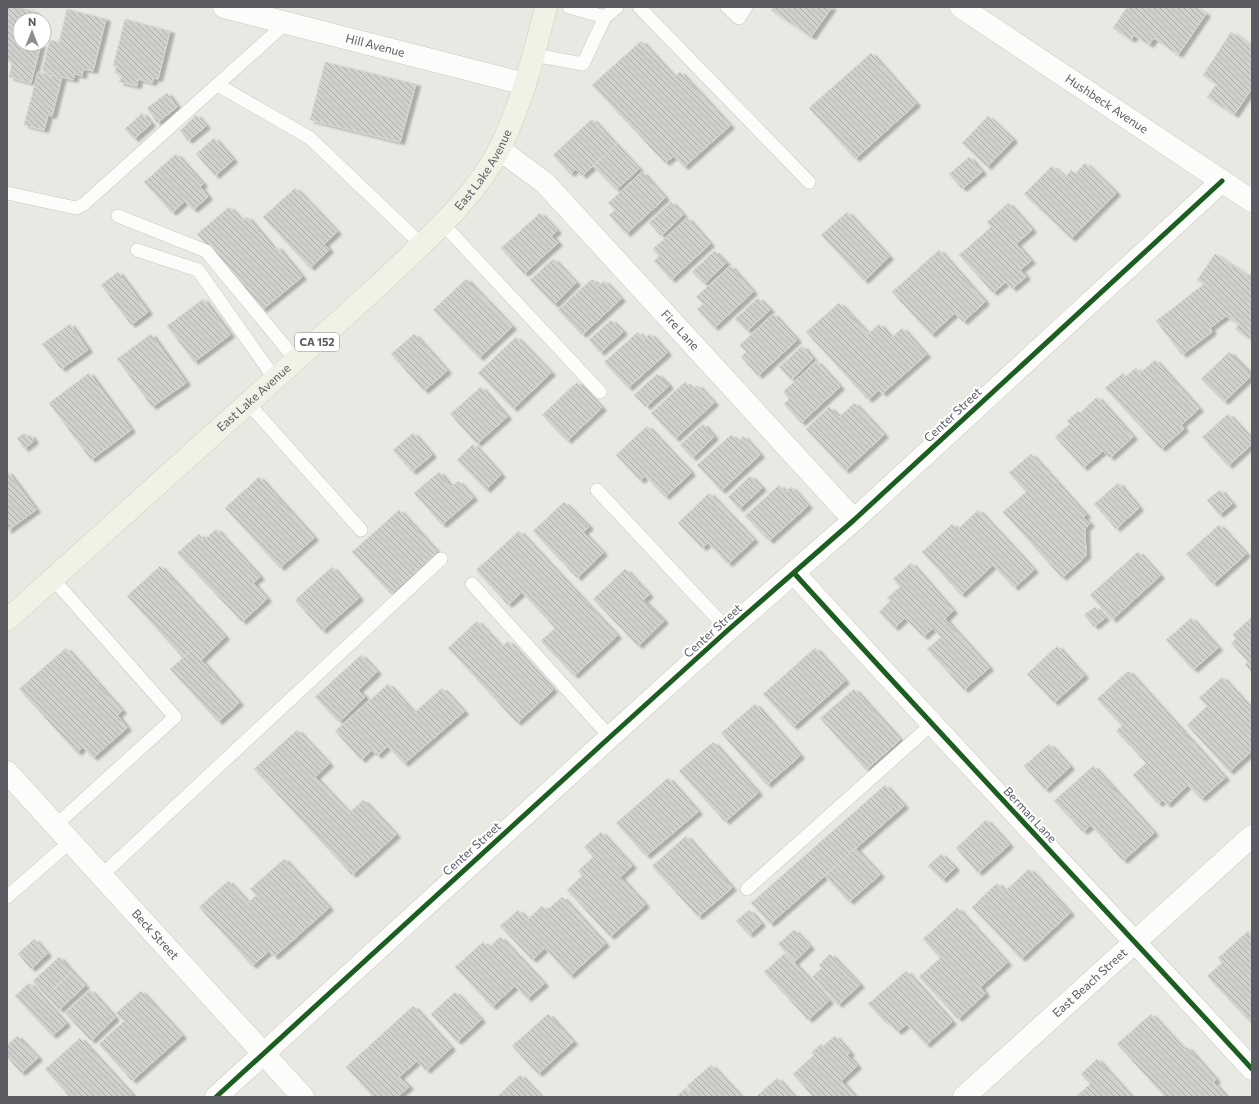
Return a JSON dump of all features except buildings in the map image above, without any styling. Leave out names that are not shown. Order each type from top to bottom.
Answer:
[{"type":"main road","name":"East Lake Avenue","points":[[7,620],[378,286],[464,200],[484,174],[499,149],[514,117],[534,54],[546,7]]},
{"type":"street","name":"Hill Avenue","points":[[224,7],[280,17],[525,84]]},
{"type":"street","name":"Hushbeck Avenue","points":[[961,7],[1252,201]]},
{"type":"street","name":"Fire Lane","points":[[499,149],[545,183],[854,520]]},
{"type":"street","name":"Center Street","points":[[216,1097],[728,630],[854,520],[1222,181]]},
{"type":"street","name":"Berman Lane","points":[[794,573],[1252,1069]]},
{"type":"street","name":"Beck Street","points":[[7,772],[303,1097]]},
{"type":"street","name":"East Beach Street","points":[[964,1097],[1252,836]]},
{"type":"lane","points":[[569,7],[605,17]]},
{"type":"lane","points":[[534,54],[583,64],[605,17],[617,7]]},
{"type":"lane","points":[[639,7],[809,182]]},
{"type":"lane","points":[[727,7],[738,18],[746,7]]},
{"type":"lane","points":[[7,193],[76,208],[84,204],[218,85],[280,17]]},
{"type":"lane","points":[[218,85],[310,138],[421,244]]},
{"type":"lane","points":[[118,216],[206,251],[296,360]]},
{"type":"lane","points":[[442,223],[600,392]]},
{"type":"lane","points":[[137,250],[198,270],[275,379]]},
{"type":"lane","points":[[248,403],[361,530]]},
{"type":"lane","points":[[597,490],[728,630]]},
{"type":"lane","points":[[102,875],[441,559]]},
{"type":"lane","points":[[53,579],[175,717],[56,825]]},
{"type":"lane","points":[[472,584],[610,737]]},
{"type":"lane","points":[[747,889],[932,724]]},
{"type":"lane","points":[[7,897],[71,841]]},
{"type":"cycle path","points":[[216,1097],[728,630],[854,520],[1222,181]]},
{"type":"cycle path","points":[[794,573],[1252,1069]]}]
